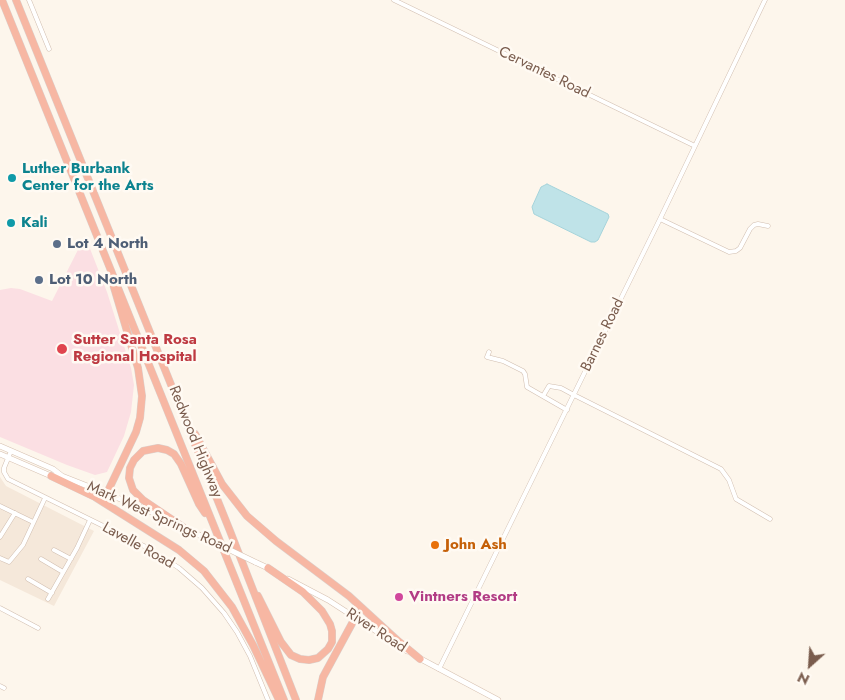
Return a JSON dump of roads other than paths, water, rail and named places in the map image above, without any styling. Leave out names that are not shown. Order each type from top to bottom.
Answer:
[{"type":"highway","name":"Redwood Highway","points":[[2,0],[284,700]]},
{"type":"highway","name":"Redwood Highway","points":[[16,0],[296,700]]},
{"type":"highway","points":[[107,259],[115,294],[138,368],[142,389],[138,427],[107,493]]},
{"type":"highway","points":[[176,398],[222,484],[247,516],[276,541],[349,596],[420,659]]},
{"type":"highway","points":[[183,527],[143,500],[133,490],[129,478],[130,468],[142,451],[158,448],[168,450],[174,454],[181,464],[199,504],[213,524]]},
{"type":"highway","points":[[51,476],[95,497],[179,550],[204,571],[224,594],[239,619],[279,700]]},
{"type":"highway","points":[[246,576],[287,651],[296,658],[304,660],[322,655],[328,649],[333,638],[332,628],[328,619],[309,597],[268,568]]},
{"type":"highway","points":[[318,700],[322,681],[355,618]]},
{"type":"main road","name":"Mark West Springs Road","points":[[0,446],[53,469],[62,476],[107,493],[183,527],[255,562]]},
{"type":"main road","name":"Mark West Springs Road","points":[[0,454],[51,476],[62,476]]},
{"type":"main road","name":"River Road","points":[[255,562],[314,592],[420,659],[498,700]]},
{"type":"street","points":[[29,0],[49,49]]},
{"type":"street","name":"Cervantes Road","points":[[394,0],[695,146]]},
{"type":"street","name":"Barnes Road","points":[[439,669],[660,220],[765,0]]},
{"type":"street","points":[[660,220],[729,252],[740,248],[750,229],[754,226],[758,224],[768,226]]},
{"type":"street","points":[[488,352],[487,357],[503,361],[523,371],[527,387],[567,410]]},
{"type":"street","points":[[543,396],[549,386],[561,388],[721,469],[729,480],[736,499],[770,519]]},
{"type":"street","points":[[0,478],[5,475],[4,468],[11,451]]},
{"type":"street","name":"Lavelle Road","points":[[5,475],[11,481],[159,555],[188,575],[224,613],[239,636],[268,700]]},
{"type":"street","points":[[0,558],[9,562],[23,545],[45,498]]},
{"type":"street","points":[[0,506],[33,522]]},
{"type":"street","points":[[0,536],[15,513]]},
{"type":"street","points":[[48,599],[71,559],[90,520]]},
{"type":"street","points":[[54,550],[71,559]]},
{"type":"street","points":[[41,559],[63,572]]},
{"type":"street","points":[[28,579],[52,593]]},
{"type":"street","points":[[0,608],[38,628]]},
{"type":"water","points":[[547,184],[608,214],[609,217],[598,240],[591,242],[534,214],[532,207],[541,187]]},
{"type":"place","name":"Luther Burbank Center for the Arts","points":[[12,178]]},
{"type":"place","name":"Kali","points":[[11,223]]},
{"type":"place","name":"Lot 4 North","points":[[57,244]]},
{"type":"place","name":"Lot 10 North","points":[[39,280]]},
{"type":"place","name":"Sutter Santa Rosa Regional Hospital","points":[[62,349]]},
{"type":"place","name":"John Ash","points":[[435,545]]},
{"type":"place","name":"Vintners Resort","points":[[399,597]]}]
